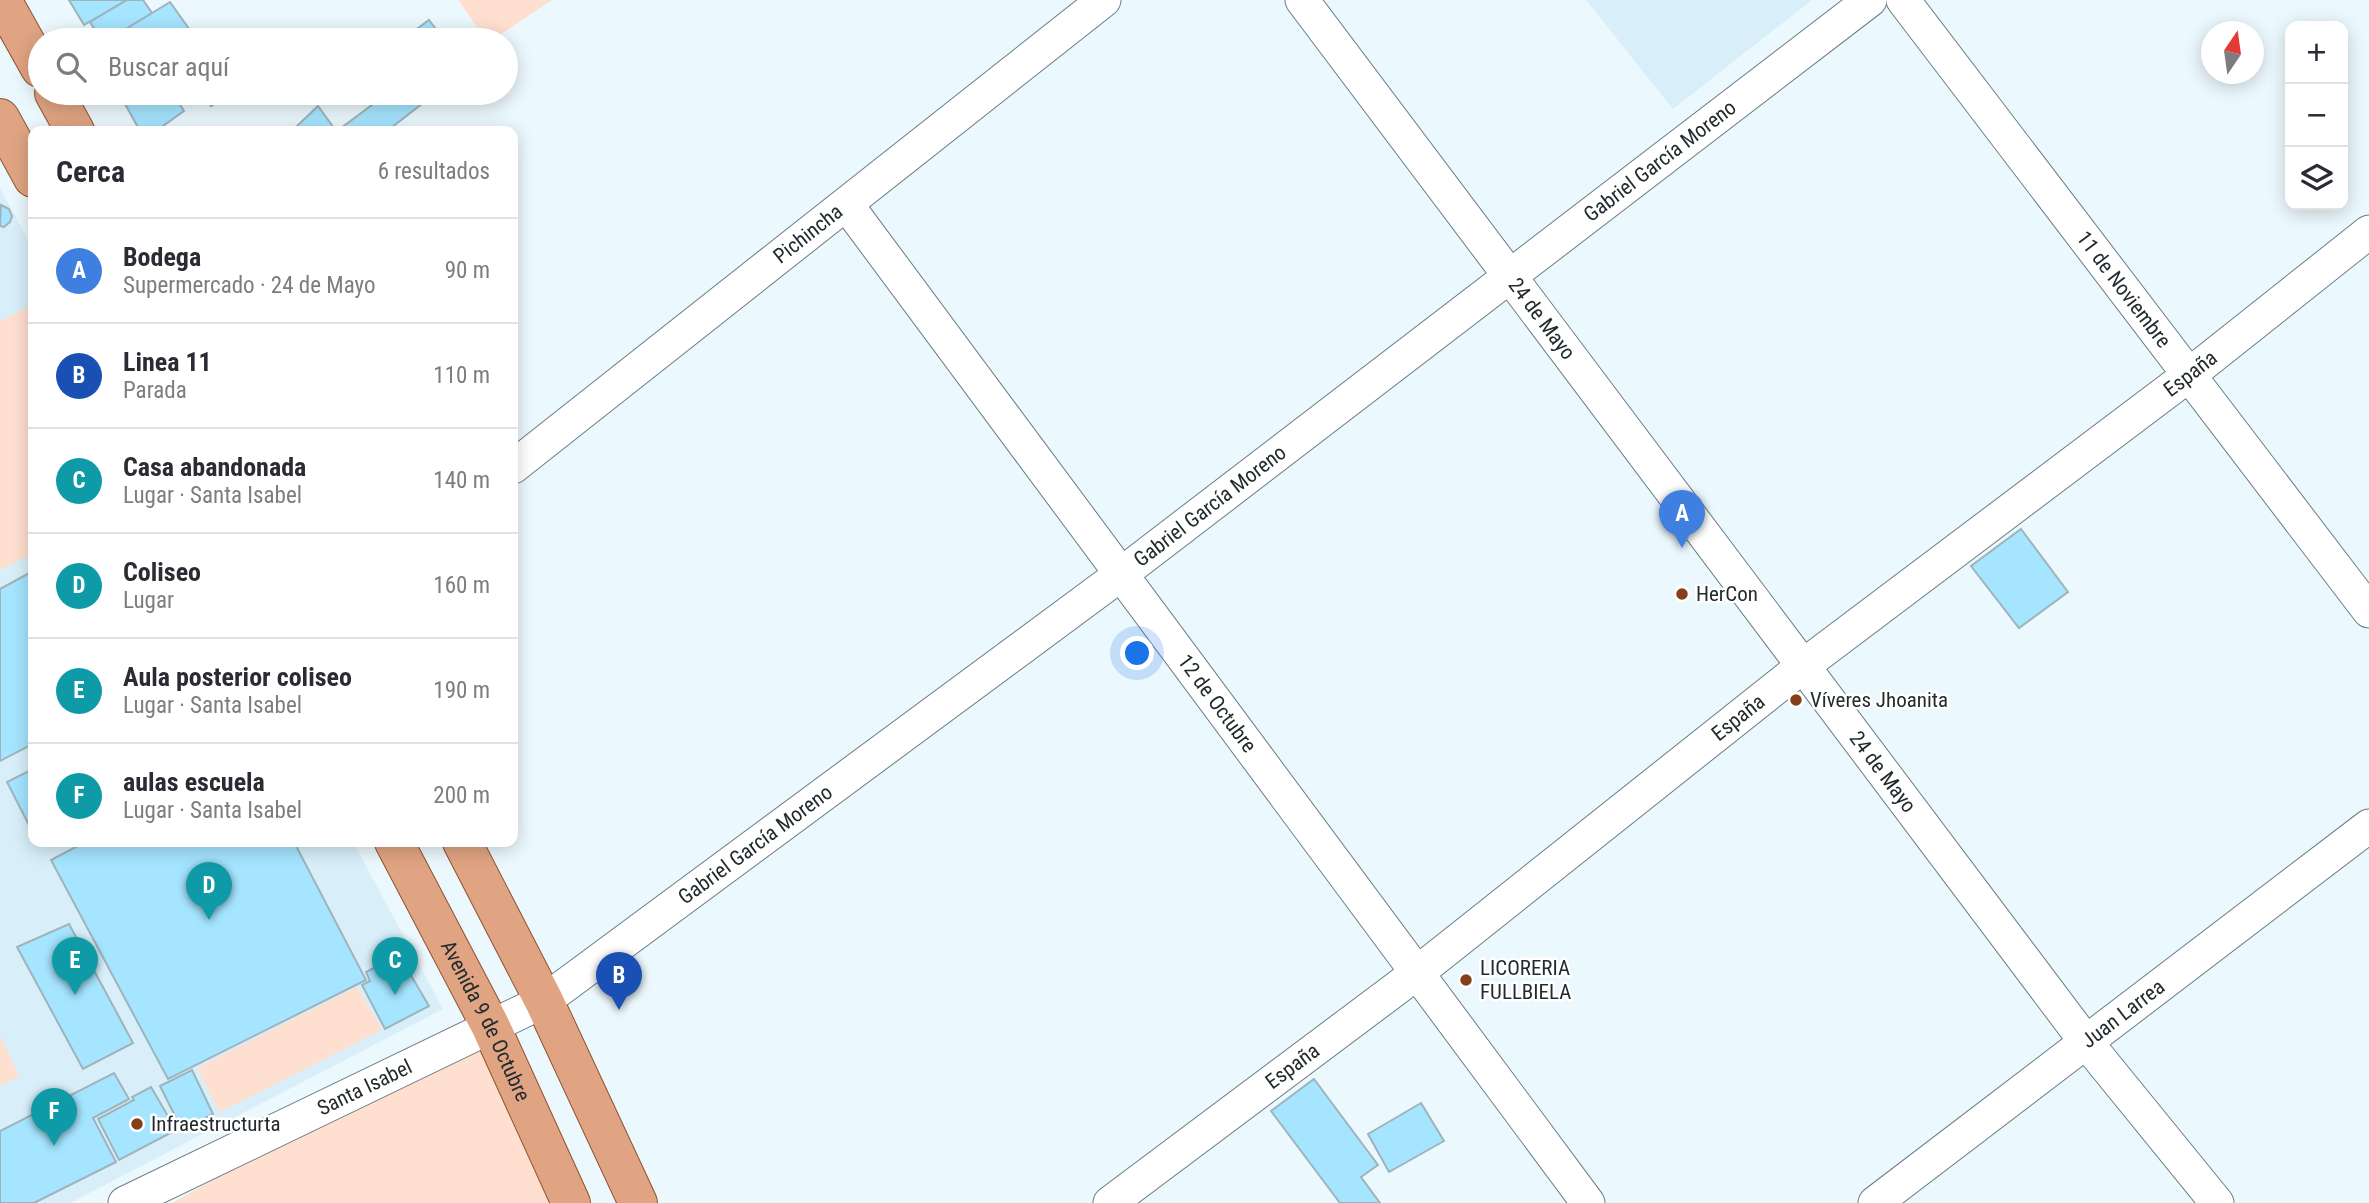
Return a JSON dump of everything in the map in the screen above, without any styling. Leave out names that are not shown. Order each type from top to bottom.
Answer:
[{"type":"main road","points":[[2,0],[28,47]]},
{"type":"main road","points":[[61,105],[72,126]]},
{"type":"main road","points":[[0,118],[28,169]]},
{"type":"main road","name":"Avenida 9 de Octubre","points":[[397,847],[490,1025],[571,1203]]},
{"type":"main road","points":[[465,847],[544,1001],[638,1203]]},
{"type":"street","name":"Pichincha","points":[[518,463],[1104,0]]},
{"type":"street","name":"24 de Mayo","points":[[1302,0],[2086,1042],[2217,1203]]},
{"type":"street","name":"Gabriel García Moreno","points":[[490,1025],[544,1001],[1120,575],[1870,0]]},
{"type":"street","name":"11 de Noviembre","points":[[1903,0],[2369,611]]},
{"type":"street","name":"12 de Octubre","points":[[847,205],[1588,1203]]},
{"type":"street","name":"España","points":[[1110,1203],[1417,973],[1803,666],[2189,374],[2369,232]]},
{"type":"street","name":"Juan Larrea","points":[[1875,1203],[2369,826]]},
{"type":"street","name":"Santa Isabel","points":[[125,1203],[490,1025]]},
{"type":"shaded area","points":[[458,0],[552,0],[510,28],[478,28]]},
{"type":"shaded area","points":[[1586,0],[1812,0],[1673,109]]},
{"type":"shaded area","points":[[0,188],[28,240],[28,847],[356,847],[443,1009],[70,1203],[0,1203]]},
{"type":"shaded area","points":[[28,307],[28,556],[0,570],[0,321]]},
{"type":"shaded area","points":[[357,987],[382,1030],[220,1112],[197,1068]]},
{"type":"shaded area","points":[[473,1033],[553,1203],[172,1203]]},
{"type":"shaded area","points":[[0,1035],[19,1076],[0,1086]]},
{"type":"building","points":[[69,0],[127,0],[84,25]]},
{"type":"building","points":[[127,0],[143,0],[152,13],[128,28],[94,28],[90,22]]},
{"type":"building","points":[[170,2],[188,28],[128,28]]},
{"type":"building","points":[[429,20],[435,28],[418,28]]},
{"type":"building","points":[[126,105],[180,105],[184,111],[163,126],[137,126]]},
{"type":"building","points":[[372,105],[421,105],[393,126],[344,126]]},
{"type":"building","points":[[318,106],[332,126],[297,126]]},
{"type":"building","points":[[1,205],[9,209],[12,216],[4,227],[0,226]]},
{"type":"building","points":[[2021,529],[2068,592],[2019,628],[1971,566]]},
{"type":"building","points":[[28,574],[28,747],[0,761],[0,589]]},
{"type":"building","points":[[28,772],[28,823],[7,782]]},
{"type":"building","points":[[76,847],[297,847],[366,980],[168,1079],[51,860]]},
{"type":"building","points":[[69,924],[133,1043],[83,1069],[17,947]]},
{"type":"building","points":[[399,955],[429,1006],[385,1029],[362,985],[370,981],[366,972]]},
{"type":"building","points":[[192,1070],[213,1114],[182,1130],[160,1086]]},
{"type":"building","points":[[114,1073],[129,1099],[93,1118],[116,1162],[34,1203],[0,1203],[0,1131]]},
{"type":"building","points":[[1314,1079],[1378,1165],[1361,1177],[1380,1203],[1340,1203],[1271,1111]]},
{"type":"building","name":"Infraestructurta","points":[[151,1087],[176,1130],[119,1160],[98,1119],[134,1100],[132,1097]]},
{"type":"building","points":[[1421,1103],[1444,1141],[1389,1172],[1368,1134]]},
{"type":"place","name":"Bodega","points":[[1682,548]]},
{"type":"place","name":"HerCon","points":[[1682,594]]},
{"type":"place","name":"Víveres Jhoanita","points":[[1796,700]]},
{"type":"place","name":"Coliseo","points":[[209,920]]},
{"type":"place","name":"LICORERIA FULLBIELA","points":[[1466,980]]},
{"type":"place","name":"Aula posterior coliseo","points":[[75,995]]},
{"type":"place","name":"Casa abandonada","points":[[395,995]]},
{"type":"place","name":"Linea 11","points":[[619,1010]]},
{"type":"place","name":"Infraestructurta","points":[[137,1124]]},
{"type":"place","name":"aulas escuela","points":[[54,1146]]}]
